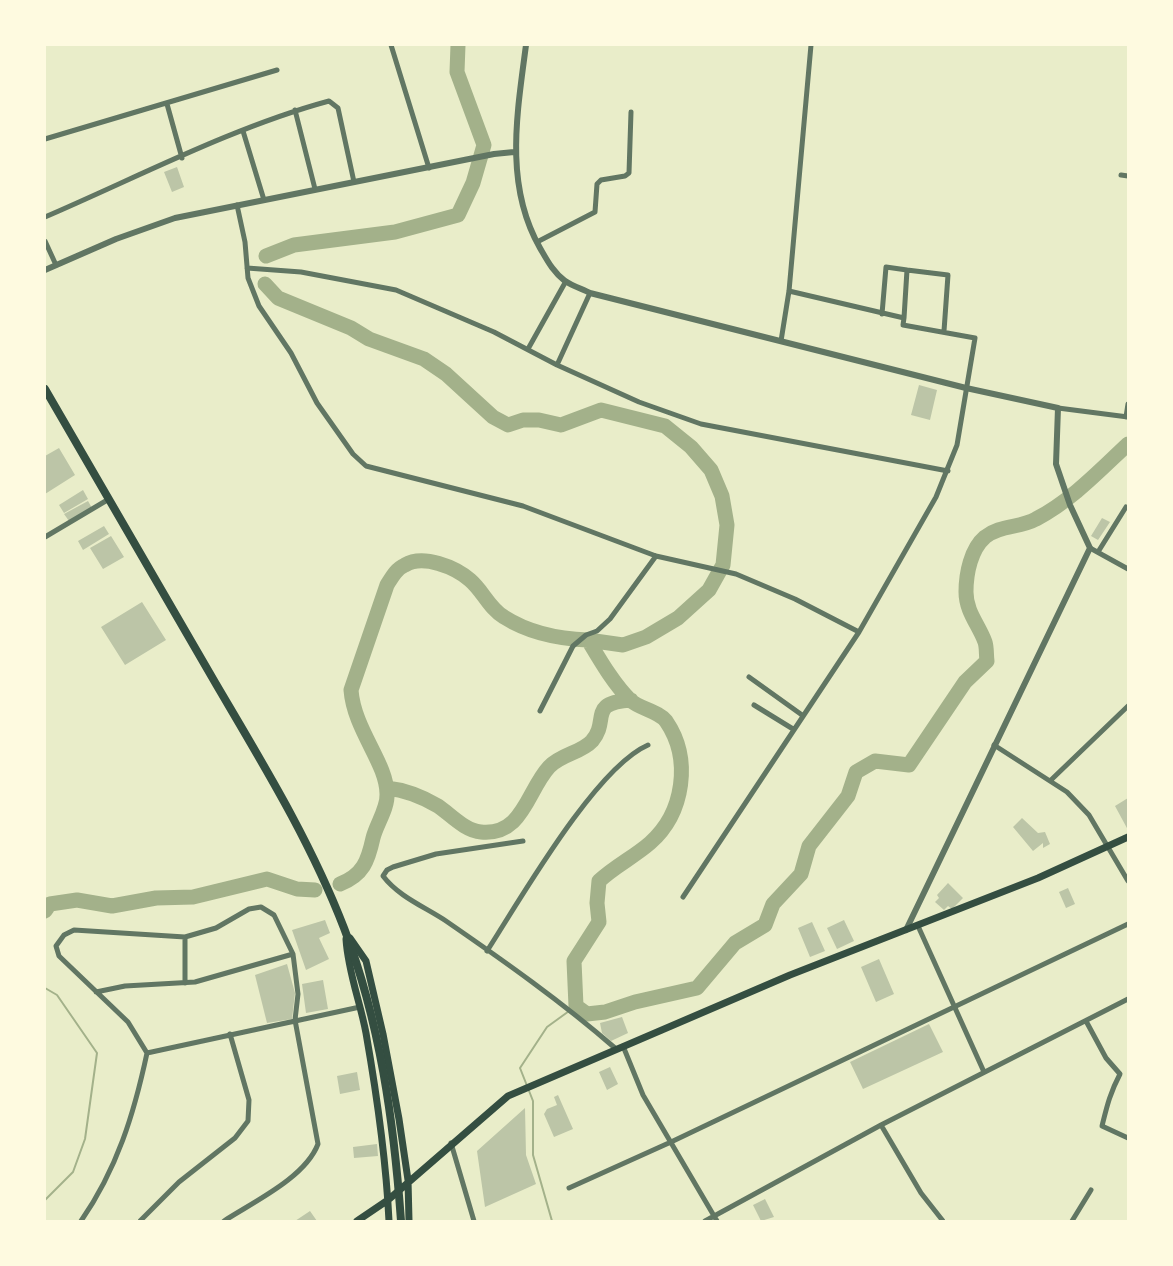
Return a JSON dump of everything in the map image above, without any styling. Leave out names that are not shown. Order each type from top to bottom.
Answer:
[{"type":"highway","points":[[45,389],[285,800],[330,895],[345,931],[364,992],[391,1114],[401,1221]]},
{"type":"main road","points":[[357,1221],[388,1200],[408,1180],[499,1103],[522,1089],[790,975],[1038,878],[1128,837]]},
{"type":"main road","points":[[345,931],[348,966],[360,1006],[380,1119],[389,1221]]},
{"type":"main road","points":[[345,931],[366,961],[399,1119],[408,1180],[409,1221]]},
{"type":"street","points":[[391,45],[429,168]]},
{"type":"street","points":[[525,45],[514,152],[520,197],[537,242],[552,269],[566,281],[590,293],[966,388],[1058,408],[1127,417],[1128,404]]},
{"type":"street","points":[[781,340],[789,291],[811,45]]},
{"type":"street","points":[[45,139],[277,70]]},
{"type":"street","points":[[45,217],[243,131],[295,110],[329,101],[338,108],[354,182]]},
{"type":"street","points":[[167,104],[182,158]]},
{"type":"street","points":[[295,110],[315,189]]},
{"type":"street","points":[[537,242],[595,212],[597,184],[601,180],[625,176],[629,173],[632,112]]},
{"type":"street","points":[[243,131],[264,200]]},
{"type":"street","points":[[45,270],[116,239],[175,218],[494,154],[514,152]]},
{"type":"street","points":[[1121,175],[1128,176]]},
{"type":"street","points":[[237,205],[245,242],[248,278],[259,306],[291,353],[317,403],[352,454],[366,466],[524,506],[656,556],[736,574],[795,599],[859,632]]},
{"type":"street","points":[[45,241],[56,265]]},
{"type":"street","points":[[882,314],[886,267],[948,275],[944,331]]},
{"type":"street","points":[[247,268],[301,272],[396,290],[639,402],[700,424],[948,471]]},
{"type":"street","points":[[683,897],[792,729],[859,632],[908,549],[948,471],[957,445],[975,339],[944,331],[903,325],[907,270]]},
{"type":"street","points":[[528,349],[566,281]]},
{"type":"street","points":[[789,291],[904,318]]},
{"type":"street","points":[[557,364],[590,293]]},
{"type":"street","points":[[1058,408],[1056,464],[1070,505],[1090,548],[1128,569]]},
{"type":"street","points":[[45,537],[109,499]]},
{"type":"street","points":[[1098,552],[1126,507]]},
{"type":"street","points":[[906,930],[1090,548]]},
{"type":"street","points":[[540,711],[573,646],[586,635],[597,632],[610,619],[656,556]]},
{"type":"street","points":[[749,677],[802,715]]},
{"type":"street","points":[[754,705],[792,729]]},
{"type":"street","points":[[1051,780],[1128,706]]},
{"type":"street","points":[[488,951],[541,867],[589,801],[625,759],[648,746]]},
{"type":"street","points":[[994,746],[1067,792],[1089,815],[1128,881]]},
{"type":"street","points":[[523,841],[436,854],[393,867],[383,876],[403,894],[574,1013],[615,1048]]},
{"type":"street","points":[[81,1221],[100,1194],[116,1162],[135,1111],[147,1053],[128,1022],[59,956],[56,946],[68,932],[86,929],[185,937],[216,928],[249,909],[261,908],[274,915],[293,954],[298,994],[295,1020],[318,1144],[314,1155],[303,1168],[224,1221]]},
{"type":"street","points":[[569,1188],[671,1142],[1128,924]]},
{"type":"street","points":[[918,926],[984,1072]]},
{"type":"street","points":[[185,937],[185,983]]},
{"type":"street","points":[[96,992],[125,986],[185,983],[293,954]]},
{"type":"street","points":[[705,1221],[715,1218],[881,1125],[1128,999]]},
{"type":"street","points":[[147,1053],[360,1006]]},
{"type":"street","points":[[1086,1021],[1106,1058],[1120,1074],[1110,1090],[1108,1097],[1110,1103],[1102,1126],[1128,1138]]},
{"type":"street","points":[[140,1221],[179,1182],[235,1138],[248,1121],[249,1101],[230,1034]]},
{"type":"street","points":[[623,1045],[643,1095],[715,1218]]},
{"type":"street","points":[[881,1125],[921,1193],[943,1221]]},
{"type":"street","points":[[452,1143],[474,1221]]},
{"type":"street","points":[[1072,1221],[1091,1190]]},
{"type":"building","points":[[177,167],[184,187],[172,192],[164,172]]},
{"type":"building","points":[[919,385],[937,390],[930,420],[911,415]]},
{"type":"building","points":[[59,448],[75,475],[45,494],[45,456]]},
{"type":"building","points":[[83,490],[88,499],[64,513],[59,505]]},
{"type":"building","points":[[88,501],[92,508],[69,521],[64,514]]},
{"type":"building","points":[[1102,518],[1110,522],[1098,540],[1091,536]]},
{"type":"building","points":[[104,526],[109,534],[83,550],[78,541]]},
{"type":"building","points":[[111,536],[124,557],[103,569],[90,548]]},
{"type":"building","points":[[142,602],[166,640],[125,665],[101,627]]},
{"type":"building","points":[[1128,798],[1128,830],[1115,806]]},
{"type":"building","points":[[1022,818],[1038,833],[1045,832],[1050,844],[1043,848],[1043,843],[1033,851],[1013,827]]},
{"type":"building","points":[[948,883],[963,898],[952,909],[948,906],[944,910],[935,902],[939,898],[937,895]]},
{"type":"building","points":[[1068,888],[1075,904],[1066,908],[1059,892]]},
{"type":"building","points":[[325,920],[330,933],[319,938],[329,959],[306,970],[292,930]]},
{"type":"building","points":[[844,920],[854,941],[837,949],[827,928]]},
{"type":"building","points":[[812,922],[825,951],[810,957],[798,928]]},
{"type":"building","points":[[879,959],[894,994],[876,1002],[861,967]]},
{"type":"building","points":[[287,964],[295,993],[292,1019],[267,1023],[255,975]]},
{"type":"building","points":[[323,980],[328,1009],[306,1013],[302,984]]},
{"type":"building","points":[[622,1017],[628,1033],[611,1041],[602,1033],[600,1023]]},
{"type":"building","points":[[929,1024],[943,1052],[863,1089],[850,1062]]},
{"type":"building","points":[[610,1067],[618,1084],[607,1090],[599,1072]]},
{"type":"building","points":[[357,1072],[360,1090],[340,1094],[337,1076]]},
{"type":"building","points":[[558,1095],[573,1129],[554,1137],[544,1114],[547,1109],[557,1105],[554,1097]]},
{"type":"building","points":[[525,1108],[526,1155],[536,1184],[485,1207],[477,1151]]},
{"type":"building","points":[[377,1144],[378,1156],[354,1158],[353,1147]]},
{"type":"building","points":[[765,1199],[774,1217],[761,1221],[753,1205]]},
{"type":"building","points":[[310,1211],[317,1221],[295,1221]]},
{"type":"waterway","points":[[266,256],[294,245],[395,232],[458,215],[473,183],[484,145],[457,72],[458,45]]},
{"type":"waterway","points":[[265,284],[278,298],[351,328],[369,339],[424,359],[446,374],[493,417],[508,425],[523,420],[539,420],[561,425],[601,410],[665,426],[691,447],[711,470],[722,496],[727,525],[723,565],[709,590],[678,618],[646,637],[623,645],[588,640],[612,679],[630,700],[666,721],[674,736],[681,768],[677,801],[662,831],[644,848],[599,881],[597,903],[599,922],[574,961],[576,1006],[587,1014],[605,1012],[635,1002],[697,988],[735,943],[765,925],[773,904],[801,874],[809,846],[848,796],[856,772],[875,761],[909,765],[965,682],[987,661],[985,642],[970,612],[966,592],[970,562],[980,542],[997,530],[1030,522],[1049,511],[1085,484],[1128,444]]},
{"type":"waterway","points":[[340,884],[354,876],[363,866],[387,799],[386,782],[358,719],[351,690],[387,585],[397,571],[412,562],[421,561],[430,561],[448,567],[470,580],[494,609],[514,623],[545,634],[588,640]]},
{"type":"waterway","points":[[387,788],[426,799],[469,829],[481,832],[495,831],[515,820],[549,767],[592,741],[600,726],[604,709],[617,702],[631,700]]},
{"type":"waterway","points":[[45,911],[50,904],[77,900],[112,906],[156,898],[193,897],[267,879],[297,889],[315,890]]},
{"type":"waterway","points":[[45,988],[57,995],[97,1053],[85,1139],[73,1172],[45,1200]]},
{"type":"waterway","points":[[552,1221],[533,1155],[533,1101],[520,1068],[547,1027],[576,1006]]}]
